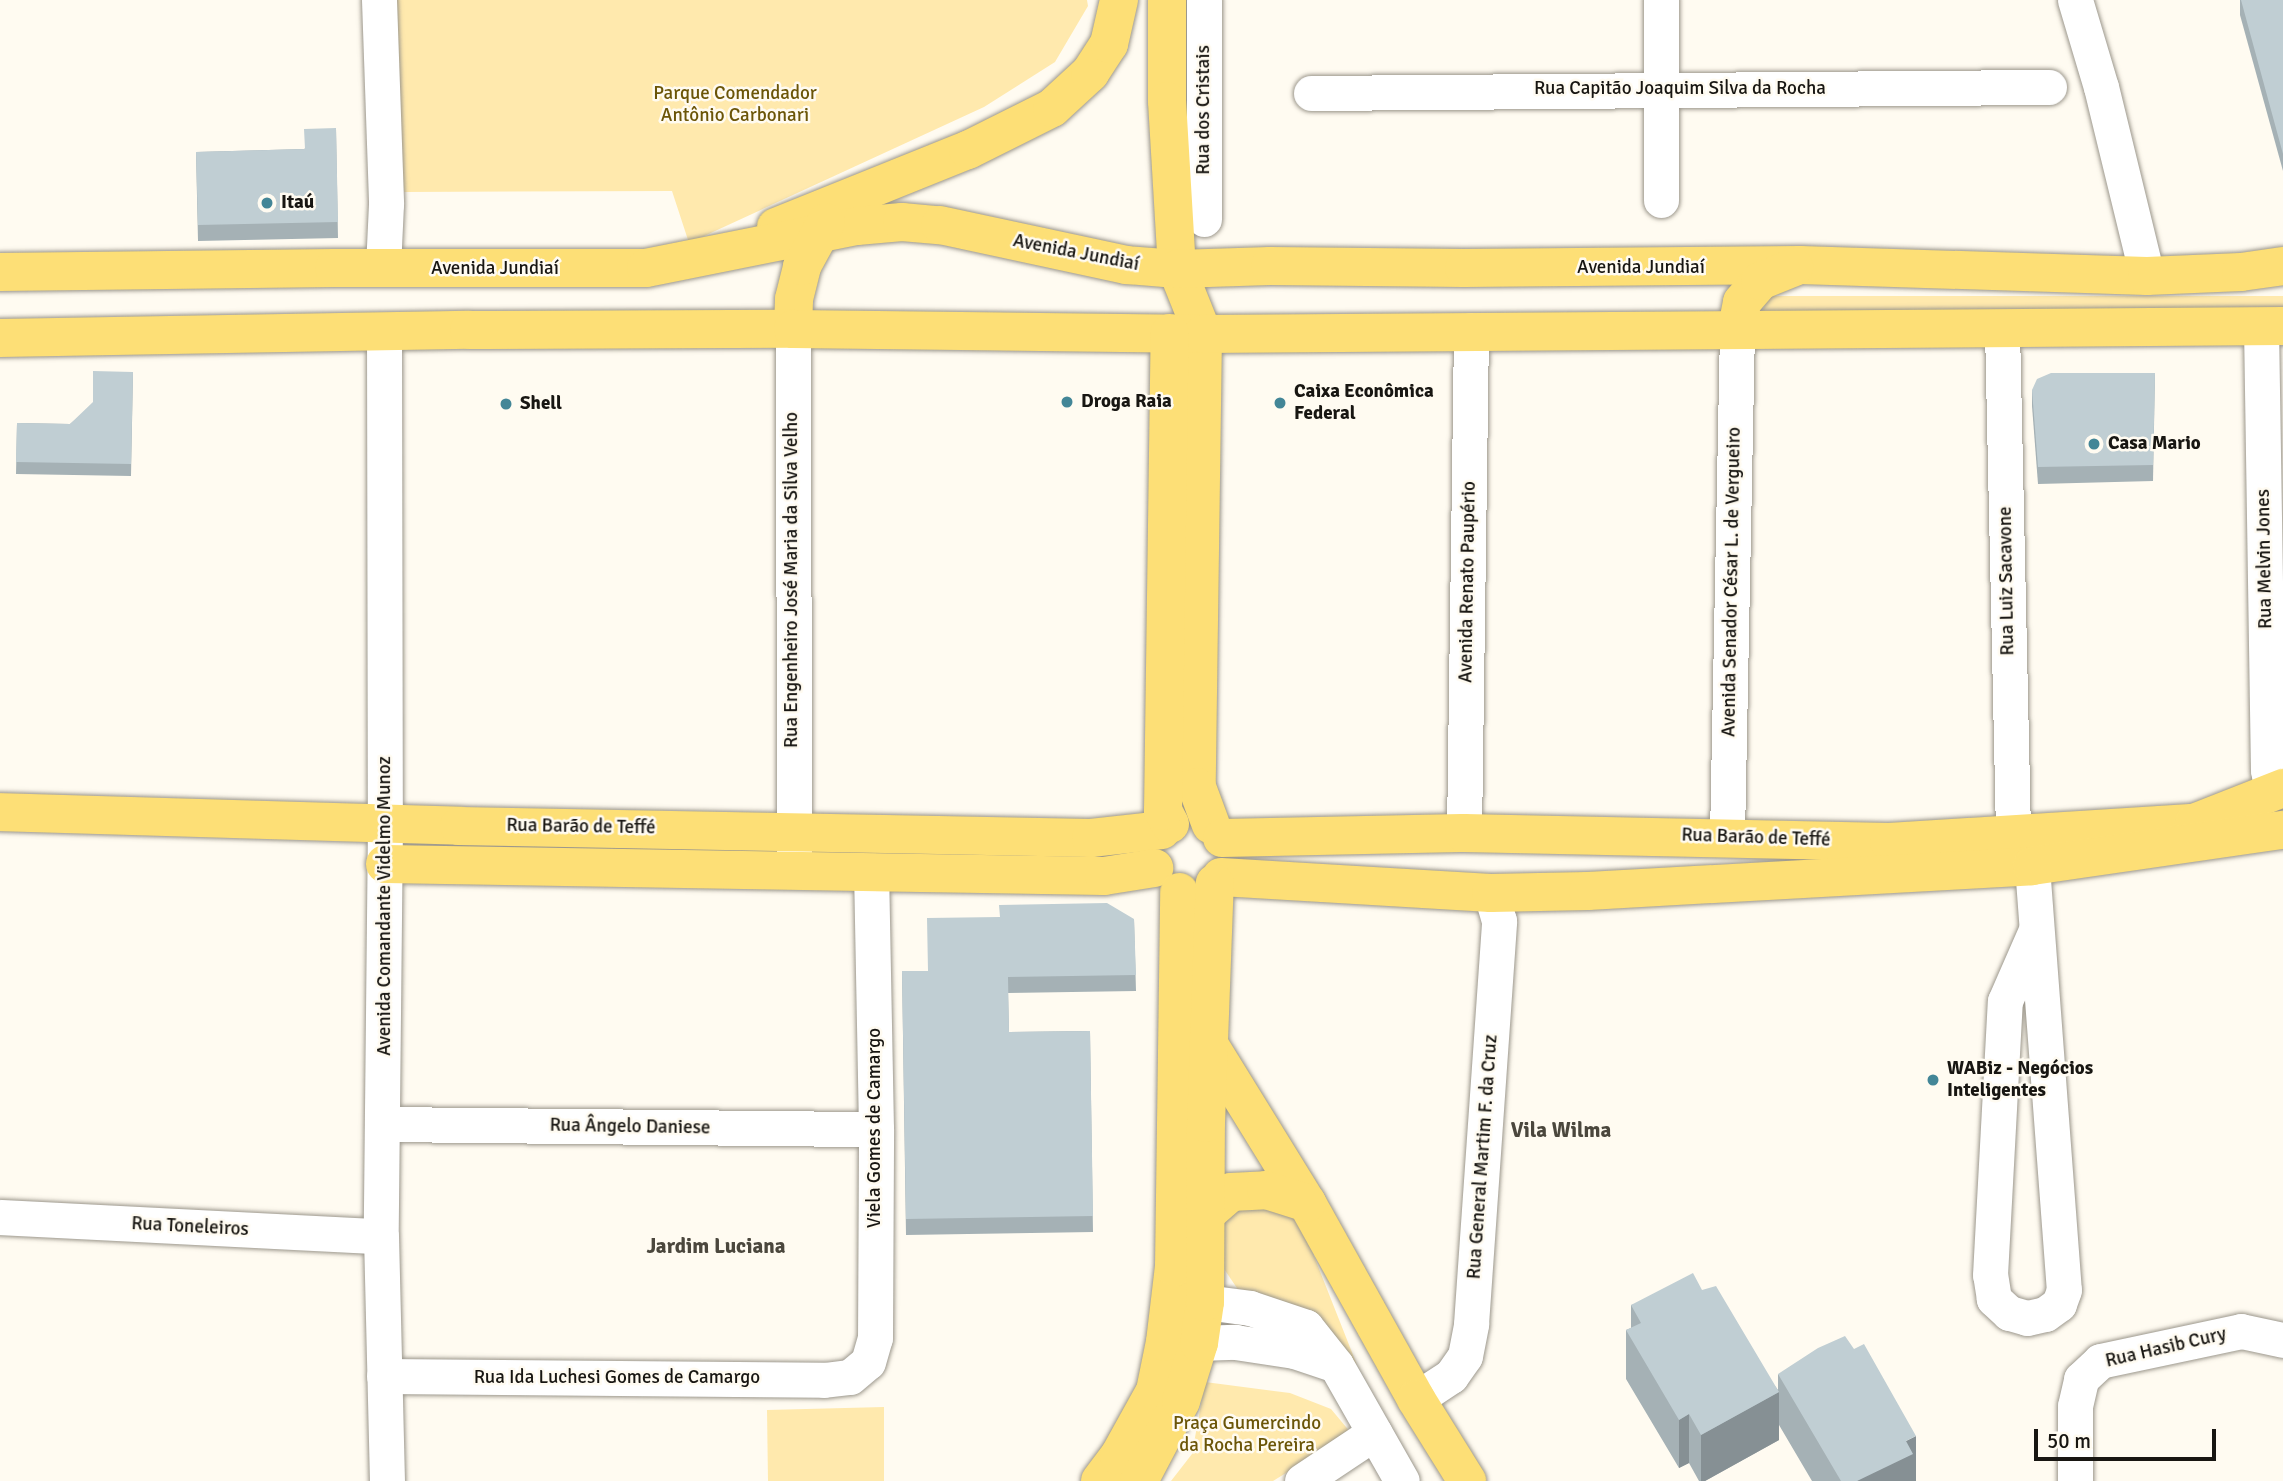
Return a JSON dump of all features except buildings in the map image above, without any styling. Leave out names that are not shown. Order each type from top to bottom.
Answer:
[{"type":"main road","points":[[699,260],[858,192],[968,150],[1052,108],[1090,74],[1109,44],[1119,0]]},
{"type":"main road","points":[[1139,1481],[1181,1401],[1199,1343],[1205,1302],[1210,1046],[1218,880],[1227,857],[1197,787],[1187,334],[1177,269],[1188,214],[1185,100],[1167,0]]},
{"type":"main road","points":[[793,329],[793,299],[802,266],[827,220],[858,192]]},
{"type":"main road","points":[[1188,214],[1199,239],[1270,266]]},
{"type":"main road","name":"Avenida Jundiaí","points":[[0,272],[383,267],[646,268],[699,260],[857,226],[902,222],[940,225],[1126,265],[1177,269],[1270,266],[1570,268],[1800,265],[2147,276],[2241,272],[2283,266]]},
{"type":"main road","points":[[1737,328],[1742,302],[1760,281],[1800,265]]},
{"type":"main road","points":[[0,338],[384,330],[793,329],[1187,334],[2272,326]]},
{"type":"main road","points":[[1166,827],[1163,811],[1187,334]]},
{"type":"main road","name":"Rua Barão de Teffé","points":[[1218,880],[1491,893],[1895,874],[2024,843],[2194,823],[2279,795]]},
{"type":"main road","name":"Rua Barão de Teffé","points":[[0,812],[459,826],[792,830],[1091,838],[1166,827]]},
{"type":"main road","points":[[1100,1481],[1119,1456],[1155,1391],[1166,1342],[1174,1267],[1166,880],[1153,848],[1166,827],[1190,818],[1217,831]]},
{"type":"main road","points":[[425,865],[443,838],[459,826]]},
{"type":"main road","name":"Rua Barão de Teffé","points":[[1217,831],[2196,844],[2283,830]]},
{"type":"main road","points":[[1464,833],[1468,856],[1491,893]]},
{"type":"main road","points":[[1727,836],[1730,855],[1745,882]]},
{"type":"main road","name":"Rua Barão de Teffé","points":[[385,864],[871,871],[1104,876],[1166,880]]},
{"type":"main road","points":[[1166,880],[1198,892],[1218,880]]},
{"type":"main road","points":[[1210,1046],[1307,1203],[1416,1399],[1468,1481]]},
{"type":"main road","points":[[1207,1213],[1231,1192],[1266,1190],[1307,1203]]},
{"type":"street","points":[[379,0],[386,204],[383,267]]},
{"type":"street","name":"Rua dos Cristais","points":[[1185,100],[1204,0]]},
{"type":"street","points":[[1661,0],[1661,200]]},
{"type":"street","points":[[2075,0],[2101,87],[2147,276]]},
{"type":"street","name":"Rua Capitão Joaquim Silva da Rocha","points":[[1311,93],[2049,87]]},
{"type":"street","name":"Rua Melvin Jones","points":[[2272,326],[2268,770],[2279,795]]},
{"type":"street","name":"Avenida Senador César L. de Vergueiro","points":[[1727,836],[1737,328]]},
{"type":"street","name":"Rua Engenheiro José Maria da Silva Velho","points":[[793,329],[794,870]]},
{"type":"street","name":"Rua Luiz Sacavone","points":[[2001,329],[2024,843],[2036,930],[2064,1290],[2059,1304],[2045,1314],[2027,1318],[2009,1313],[1994,1298],[1990,1275],[2005,1001],[2036,930]]},
{"type":"street","name":"Avenida Comandante Videlmo Munoz","points":[[384,330],[386,822],[381,1236],[387,1481]]},
{"type":"street","name":"Avenida Renato Paupério","points":[[1464,833],[1471,330]]},
{"type":"street","name":"Viela Gomes de Camargo","points":[[850,1377],[867,1362],[875,1338],[876,1129],[871,871]]},
{"type":"street","name":"Rua General Martim F. da Cruz","points":[[1416,1399],[1451,1376],[1465,1356],[1471,1324],[1499,921],[1491,893]]},
{"type":"street","name":"Rua Ângelo Daniese","points":[[383,1124],[876,1129]]},
{"type":"street","name":"Rua Toneleiros","points":[[0,1217],[381,1236]]},
{"type":"street","points":[[1205,1302],[1250,1308],[1306,1327],[1336,1365],[1402,1481]]},
{"type":"street","name":"Rua Hasib Cury","points":[[2075,1481],[2075,1406],[2081,1379],[2100,1361],[2241,1331],[2283,1340]]},
{"type":"street","points":[[1199,1343],[1235,1342],[1294,1351],[1336,1365]]},
{"type":"street","name":"Rua Ida Luchesi Gomes de Camargo","points":[[384,1376],[810,1380],[850,1377]]},
{"type":"street","points":[[1302,1481],[1374,1433]]},
{"type":"green space","name":"Parque Comendador Antônio Carbonari","points":[[394,0],[1087,0],[1088,6],[1055,62],[984,107],[689,243],[672,191],[404,192],[393,141]]},
{"type":"green space","points":[[1767,296],[2283,296],[2283,314],[1763,311]]},
{"type":"green space","points":[[1284,1201],[1306,1236],[1357,1365],[1321,1324],[1241,1294],[1218,1260],[1220,1222],[1240,1206]]},
{"type":"green space","name":"Praça Gumercindo da Rocha Pereira","points":[[1205,1382],[1290,1393],[1331,1409],[1351,1433],[1273,1481],[1171,1481],[1192,1454]]},
{"type":"green space","points":[[884,1407],[884,1481],[768,1481],[767,1410]]},
{"type":"place","name":"Itaú","points":[[267,203]]},
{"type":"place","name":"Droga Raia","points":[[1067,402]]},
{"type":"place","name":"Caixa Econômica Federal","points":[[1280,403]]},
{"type":"place","name":"Shell","points":[[506,404]]},
{"type":"place","name":"Casa Mario","points":[[2094,444]]},
{"type":"place","name":"WABiz - Negócios Inteligentes","points":[[1933,1080]]},
{"type":"district","name":"Vila Wilma","points":[[1561,1130]]},
{"type":"district","name":"Jardim Luciana","points":[[716,1246]]}]
